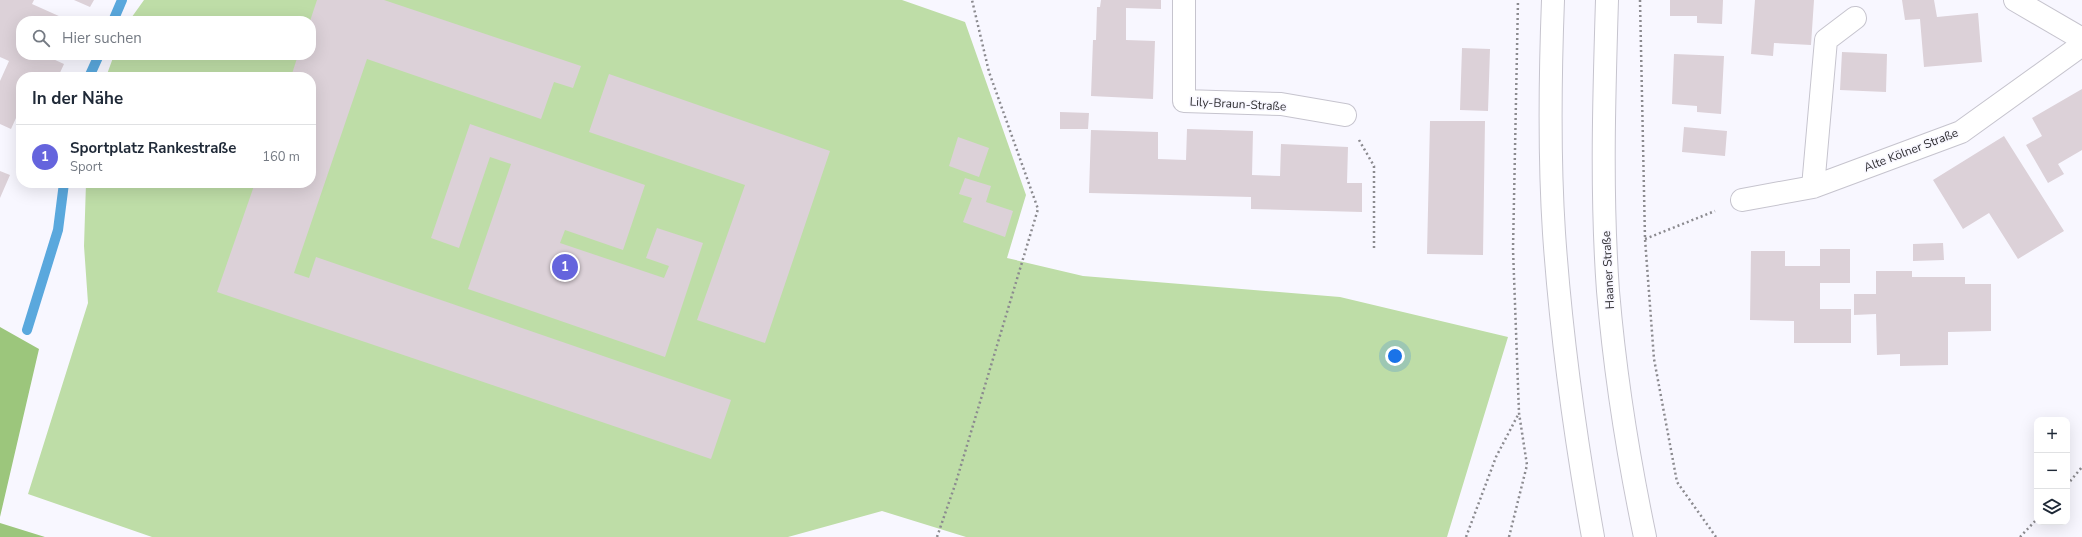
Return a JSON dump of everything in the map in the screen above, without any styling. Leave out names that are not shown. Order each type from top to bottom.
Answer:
[{"type":"main road","name":"Lily-Braun-Straße","points":[[1184,0],[1184,101],[1281,104],[1345,115]]},
{"type":"main road","points":[[1553,0],[1550,87],[1554,232],[1561,315],[1575,436],[1593,537]]},
{"type":"main road","name":"Haaner Straße","points":[[1607,0],[1604,181],[1608,291],[1617,375],[1645,537]]},
{"type":"main road","points":[[2014,0],[2082,39]]},
{"type":"main road","points":[[1813,187],[1826,40],[1855,18]]},
{"type":"main road","name":"Alte Kölner Straße","points":[[1742,200],[1813,187],[1961,132],[2082,45]]},
{"type":"path","points":[[936,537],[956,482],[1038,208],[990,72],[972,0]]},
{"type":"path","points":[[1509,537],[1527,465],[1519,412],[1513,249],[1518,0]]},
{"type":"path","points":[[1640,0],[1645,239],[1654,359],[1677,482],[1716,537]]},
{"type":"path","points":[[1345,115],[1374,166],[1374,249]]},
{"type":"path","points":[[1645,239],[1742,200]]},
{"type":"path","points":[[1466,537],[1496,457],[1519,412]]},
{"type":"path","points":[[2070,481],[2082,467]]},
{"type":"path","points":[[2020,537],[2034,522]]},
{"type":"green space","points":[[144,0],[902,0],[965,22],[1026,195],[1007,258],[1083,276],[1340,297],[1508,337],[1447,537],[966,537],[882,511],[788,537],[152,537],[28,494],[88,303],[84,246],[86,188],[316,188],[316,72],[108,72],[112,60],[316,60],[316,16],[133,16]]},
{"type":"green space","points":[[0,327],[39,349],[0,517]]},
{"type":"green space","points":[[0,523],[45,537],[0,537]]},
{"type":"building","points":[[0,0],[34,0],[32,4],[59,16],[16,16],[16,60],[55,60],[64,64],[60,72],[16,72],[16,118],[11,129],[0,124],[0,81],[9,61],[0,57]]},
{"type":"building","points":[[74,0],[94,0],[90,7]]},
{"type":"building","points":[[317,0],[384,0],[581,66],[573,88],[554,82],[541,119],[367,59],[294,273],[309,278],[316,257],[731,400],[711,459],[217,292],[253,188],[316,188],[316,72],[293,72],[296,60],[316,60],[316,16],[312,16]]},
{"type":"building","points":[[1101,0],[1161,0],[1161,9],[1126,8],[1126,40],[1155,41],[1153,99],[1091,96],[1093,40],[1096,40],[1097,7],[1100,7]]},
{"type":"building","points":[[1670,0],[1723,0],[1722,24],[1697,23],[1697,16],[1670,16]]},
{"type":"building","points":[[1755,0],[1814,0],[1811,45],[1774,43],[1773,56],[1751,54]]},
{"type":"building","points":[[1902,0],[1934,0],[1937,17],[1978,13],[1982,62],[1924,67],[1920,19],[1905,20]]},
{"type":"building","points":[[1462,48],[1490,49],[1488,111],[1460,110]]},
{"type":"building","points":[[1842,52],[1887,54],[1886,92],[1840,90]]},
{"type":"building","points":[[1674,54],[1724,56],[1721,114],[1697,112],[1697,106],[1672,104]]},
{"type":"building","points":[[609,74],[830,151],[765,343],[697,320],[745,185],[589,132]]},
{"type":"building","points":[[2082,89],[2082,150],[2058,164],[2064,174],[2048,183],[2026,145],[2042,136],[2032,118]]},
{"type":"building","points":[[1060,112],[1089,113],[1088,129],[1060,129]]},
{"type":"building","points":[[1430,121],[1485,121],[1483,255],[1427,254]]},
{"type":"building","points":[[470,124],[645,185],[623,250],[565,230],[560,243],[664,278],[669,266],[646,258],[657,228],[703,243],[665,357],[468,289],[511,164],[490,157],[459,248],[431,238]]},
{"type":"building","points":[[1684,127],[1727,131],[1725,156],[1682,152]]},
{"type":"building","points":[[1187,129],[1253,131],[1252,175],[1280,176],[1281,144],[1348,147],[1347,183],[1362,183],[1362,212],[1251,209],[1251,197],[1089,193],[1091,130],[1158,132],[1158,159],[1186,160]]},
{"type":"building","points":[[2004,136],[2064,231],[2018,259],[1989,213],[1963,229],[1933,180]]},
{"type":"building","points":[[958,137],[989,148],[979,177],[949,166]]},
{"type":"building","points":[[0,171],[10,175],[0,198]]},
{"type":"building","points":[[965,178],[991,186],[986,202],[1013,211],[1005,237],[963,222],[972,198],[959,194]]},
{"type":"building","points":[[1943,243],[1944,260],[1913,261],[1913,244]]},
{"type":"building","points":[[1820,249],[1850,249],[1850,283],[1820,283],[1820,309],[1851,309],[1851,343],[1794,343],[1794,321],[1750,320],[1751,251],[1785,251],[1785,266],[1820,266]]},
{"type":"building","points":[[1876,271],[1912,271],[1912,277],[1965,277],[1965,284],[1991,284],[1991,331],[1948,332],[1948,365],[1900,366],[1900,354],[1877,355],[1876,314],[1854,315],[1854,294],[1876,294]]},
{"type":"waterway","points":[[115,16],[122,0]]},
{"type":"waterway","points":[[91,72],[97,60]]},
{"type":"waterway","points":[[27,330],[58,230],[63,188]]},
{"type":"place","name":"Sportplatz Rankestraße","points":[[565,267]]}]
